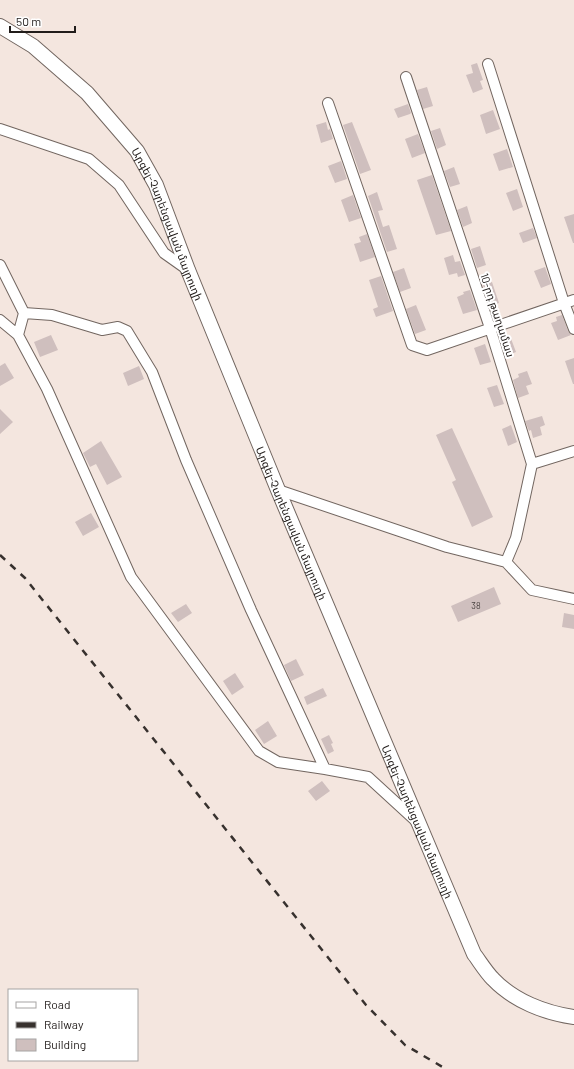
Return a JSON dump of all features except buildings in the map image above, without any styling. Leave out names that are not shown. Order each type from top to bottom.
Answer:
[{"type":"main road","name":"Արգել-Չարենցավան մայրուղի","points":[[0,26],[33,46],[87,93],[137,151],[156,185],[188,270],[278,490],[474,954],[492,978],[504,989],[531,1006],[561,1015],[574,1017]]},
{"type":"street","points":[[488,64],[569,302],[574,329]]},
{"type":"street","name":"10-րդ թաղամաս","points":[[406,77],[490,328],[532,464],[516,538],[506,562]]},
{"type":"street","points":[[328,103],[412,345],[427,350],[569,302]]},
{"type":"street","points":[[0,129],[89,159],[119,185],[164,253],[188,270]]},
{"type":"street","points":[[0,265],[24,313],[18,335]]},
{"type":"street","points":[[24,313],[52,314],[102,330],[118,327],[127,331],[152,372],[189,468],[251,610],[325,769]]},
{"type":"street","points":[[0,320],[18,335],[47,389],[131,577],[259,750],[278,762],[325,769],[368,778],[419,824]]},
{"type":"street","points":[[532,464],[574,451]]},
{"type":"street","points":[[278,490],[447,547],[506,562],[532,590],[574,599]]},
{"type":"railway","points":[[0,555],[25,578],[366,1005],[405,1045],[446,1069]]}]
